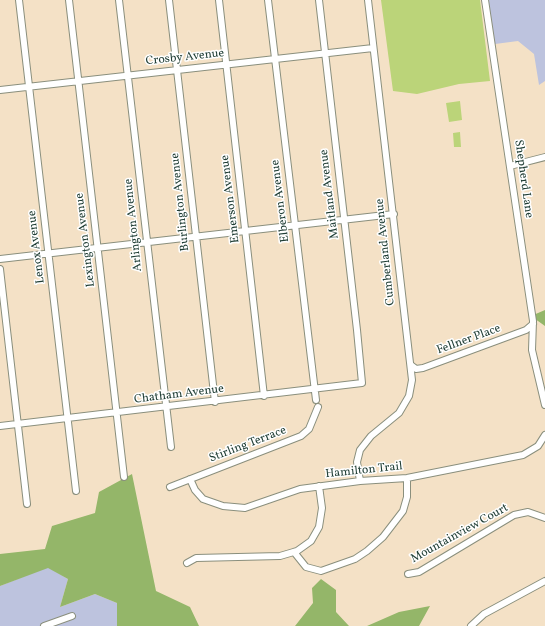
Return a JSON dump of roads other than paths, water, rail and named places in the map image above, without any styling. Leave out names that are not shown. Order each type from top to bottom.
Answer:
[{"type":"street","name":"Lenox Avenue","points":[[19,0],[76,491]]},
{"type":"street","name":"Lexington Avenue","points":[[69,0],[124,477]]},
{"type":"street","name":"Arlington Avenue","points":[[119,0],[171,447]]},
{"type":"street","name":"Burlington Avenue","points":[[169,0],[215,402]]},
{"type":"street","name":"Emerson Avenue","points":[[218,0],[246,230],[264,396]]},
{"type":"street","name":"Elberon Avenue","points":[[268,0],[316,400]]},
{"type":"street","name":"Maitland Avenue","points":[[319,0],[363,380],[360,384]]},
{"type":"street","name":"Cumberland Avenue","points":[[360,481],[357,462],[360,450],[371,436],[399,413],[406,403],[412,386],[394,214],[368,0]]},
{"type":"street","name":"Shepherd Lane","points":[[485,0],[533,324],[532,350],[536,360],[545,405]]},
{"type":"street","name":"Crosby Avenue","points":[[0,90],[373,48]]},
{"type":"street","points":[[510,166],[545,157]]},
{"type":"street","points":[[0,259],[295,224],[394,214]]},
{"type":"street","points":[[0,269],[27,504]]},
{"type":"street","name":"Fellner Place","points":[[411,365],[416,369],[423,368],[526,330],[533,324]]},
{"type":"street","name":"Chatham Avenue","points":[[0,426],[360,384]]},
{"type":"street","name":"Stirling Terrace","points":[[170,488],[301,436],[310,429],[318,407]]},
{"type":"street","name":"Hamilton Trail","points":[[190,479],[195,490],[203,499],[223,506],[238,508],[257,505],[294,491],[319,486],[360,481],[407,478],[523,455],[538,446],[545,435]]},
{"type":"street","points":[[294,552],[306,567],[321,571],[355,559],[367,551],[390,529],[403,511],[407,497],[407,478]]},
{"type":"street","points":[[187,563],[196,558],[280,556],[294,552],[311,541],[319,527],[322,508],[319,486]]},
{"type":"street","name":"Mountainview Court","points":[[408,574],[419,572],[514,515],[528,512],[545,518]]},
{"type":"street","points":[[471,626],[484,614],[545,581]]},
{"type":"street","points":[[44,626],[72,616]]}]
